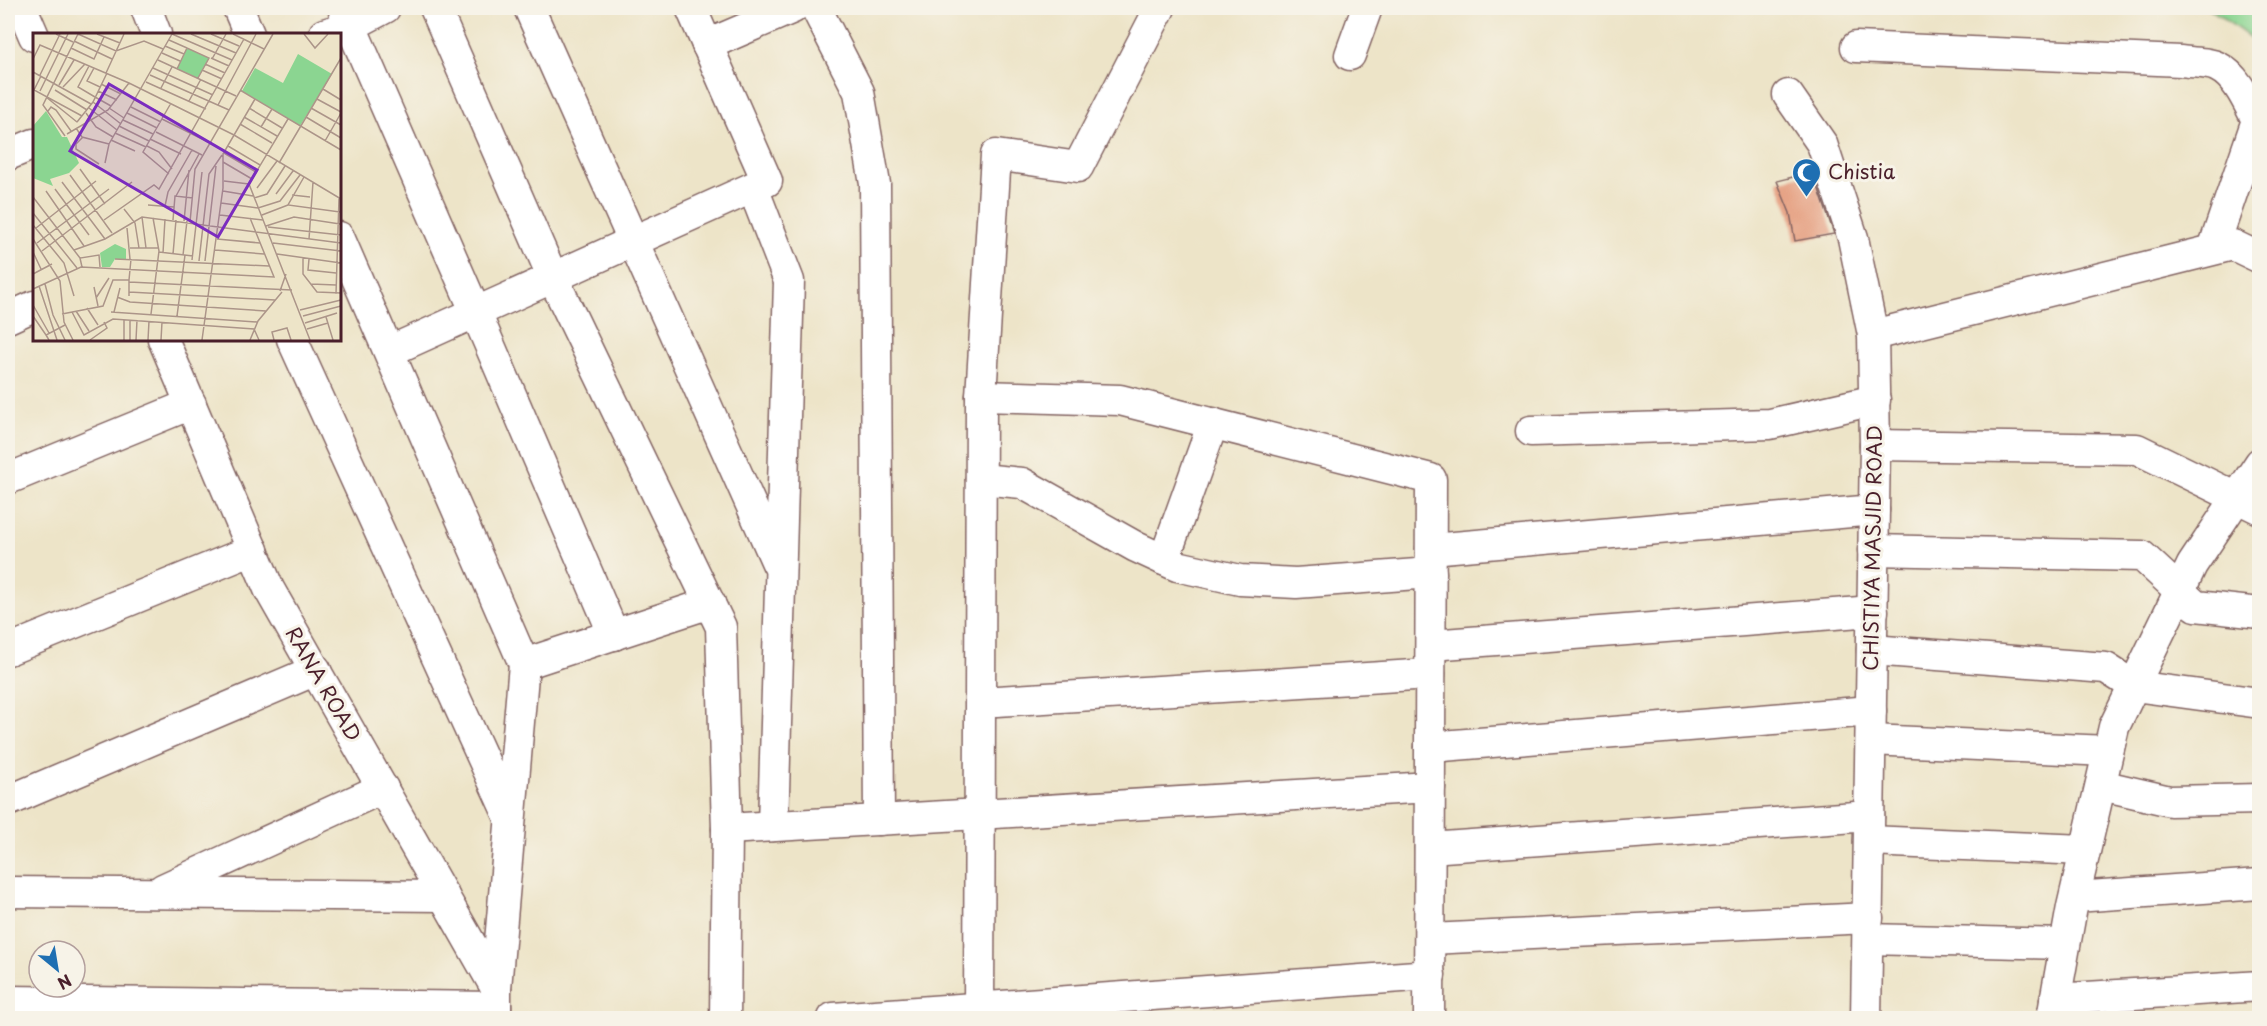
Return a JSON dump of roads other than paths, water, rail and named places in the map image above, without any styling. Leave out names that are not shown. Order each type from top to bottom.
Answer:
[{"type":"street","points":[[22,8],[33,34]]},
{"type":"street","points":[[146,8],[156,33]]},
{"type":"street","points":[[238,8],[249,33]]},
{"type":"street","points":[[385,8],[339,23],[476,313],[614,635]]},
{"type":"street","points":[[435,8],[553,278],[721,627],[727,829],[725,1018]]},
{"type":"street","points":[[529,8],[780,572]]},
{"type":"street","points":[[390,351],[767,181],[691,8]]},
{"type":"street","points":[[707,45],[794,8]]},
{"type":"street","points":[[816,8],[859,92],[875,184],[879,820]]},
{"type":"street","points":[[979,1014],[981,396],[996,155],[1078,167],[1160,8]]},
{"type":"street","points":[[1350,55],[1367,8]]},
{"type":"street","points":[[1856,47],[2181,61],[2218,66],[2243,94],[2257,120],[2213,249]]},
{"type":"street","name":"CHISTIYA MASJID ROAD","points":[[1788,95],[1822,144],[1853,238],[1874,335],[1874,550],[1866,1018]]},
{"type":"street","points":[[8,155],[33,144]]},
{"type":"street","points":[[753,188],[789,280],[773,826]]},
{"type":"street","points":[[8,1001],[496,1004],[524,664],[340,239]]},
{"type":"street","points":[[1874,335],[2233,244],[2259,258]]},
{"type":"street","points":[[8,318],[33,306]]},
{"type":"street","name":"RANA ROAD","points":[[163,340],[269,589],[444,896],[496,1004]]},
{"type":"street","points":[[292,340],[511,819]]},
{"type":"street","points":[[981,396],[1120,400],[1431,479],[1429,1018]]},
{"type":"street","points":[[1530,430],[1770,424],[1875,400]]},
{"type":"street","points":[[8,479],[191,404]]},
{"type":"street","points":[[1164,560],[1213,423]]},
{"type":"street","points":[[1875,444],[2137,449],[2248,504]]},
{"type":"street","points":[[2259,463],[2248,504],[2192,565],[2114,727],[2085,850],[2054,1009],[2259,986]]},
{"type":"street","points":[[981,479],[1022,483],[1177,566],[1229,578],[1296,583],[1431,561],[1874,510]]},
{"type":"street","points":[[8,650],[253,550]]},
{"type":"street","points":[[1874,550],[2142,556],[2196,606],[2259,613]]},
{"type":"street","points":[[524,664],[710,603]]},
{"type":"street","points":[[981,702],[1430,660],[1873,611]]},
{"type":"street","points":[[1872,650],[2106,668],[2134,686],[2259,703]]},
{"type":"street","points":[[8,801],[316,670]]},
{"type":"street","points":[[1430,747],[1871,711]]},
{"type":"street","points":[[1871,741],[2108,751]]},
{"type":"street","points":[[2101,784],[2170,801],[2259,799]]},
{"type":"street","points":[[727,829],[1430,787]]},
{"type":"street","points":[[155,893],[382,788]]},
{"type":"street","points":[[1430,848],[1869,828],[2085,850]]},
{"type":"street","points":[[2075,897],[2259,884]]},
{"type":"street","points":[[8,892],[444,896]]},
{"type":"street","points":[[1430,939],[1868,928],[2065,944]]},
{"type":"street","points":[[833,1018],[979,1014],[1430,975]]},
{"type":"place","name":"Chistia","points":[[1807,198]]}]
